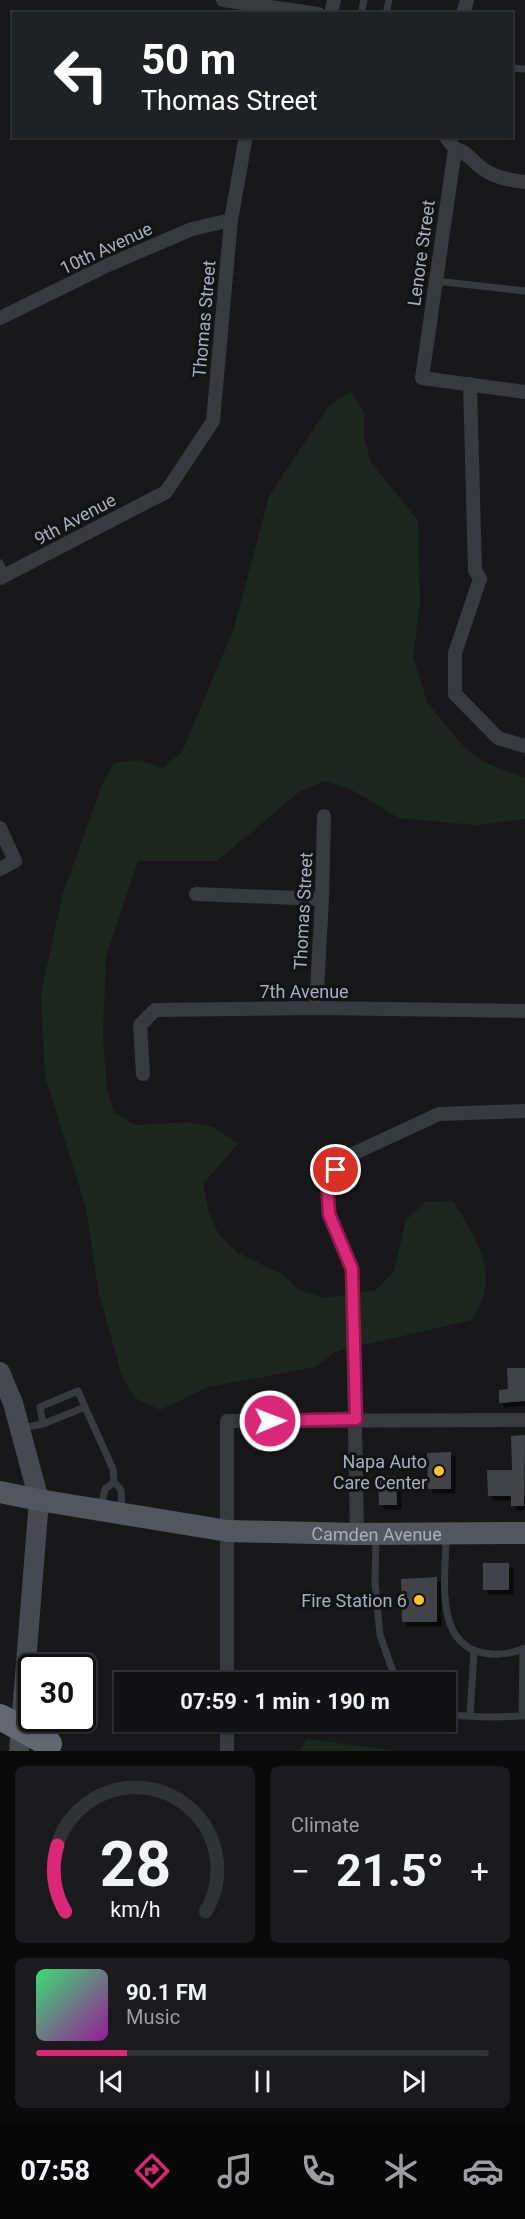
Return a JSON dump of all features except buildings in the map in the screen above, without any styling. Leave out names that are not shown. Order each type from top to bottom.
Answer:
[{"type":"highway","points":[[0,1717],[49,1744]]},
{"type":"main road","points":[[0,1372],[14,1403],[39,1500],[19,1751]]},
{"type":"main road","name":"Camden Avenue","points":[[0,1492],[228,1531],[367,1534],[525,1533]]},
{"type":"street","points":[[223,0],[304,12]]},
{"type":"street","name":"Thomas Street","points":[[166,492],[213,421],[231,220],[246,138]]},
{"type":"street","points":[[447,138],[455,149],[462,150],[482,169],[505,180],[525,182]]},
{"type":"street","name":"Lenore Street","points":[[455,149],[422,378],[470,384]]},
{"type":"street","name":"10th Avenue","points":[[0,318],[108,265],[192,229],[231,220]]},
{"type":"street","points":[[525,392],[470,384],[475,570],[480,579],[455,653],[455,694],[498,738],[525,746]]},
{"type":"street","name":"9th Avenue","points":[[2,572],[166,492]]},
{"type":"street","name":"Thomas Street","points":[[316,1008],[324,816]]},
{"type":"street","points":[[0,828],[15,861],[0,869]]},
{"type":"street","points":[[196,894],[322,899]]},
{"type":"street","name":"7th Avenue","points":[[143,1074],[140,1025],[155,1010],[316,1008],[525,1011]]},
{"type":"street","points":[[367,1534],[356,1419],[352,1269],[329,1214],[327,1182],[344,1158],[439,1114],[525,1111]]},
{"type":"street","points":[[227,1672],[227,1421],[525,1420]]},
{"type":"street","points":[[227,1732],[227,1751]]},
{"type":"lane","points":[[435,281],[525,291]]},
{"type":"lane","points":[[43,1424],[40,1407],[78,1391],[113,1469],[114,1482],[121,1490],[111,1512]]},
{"type":"lane","points":[[21,1428],[43,1424],[85,1407]]},
{"type":"lane","points":[[111,1512],[105,1488],[114,1482]]},
{"type":"lane","points":[[367,1534],[375,1582],[380,1635],[393,1672]]},
{"type":"lane","points":[[446,1534],[448,1622],[462,1643],[474,1651],[493,1655],[513,1654],[524,1648],[523,1716],[456,1715]]},
{"type":"lane","points":[[470,1716],[474,1651]]},
{"type":"shaded area","points":[[351,391],[364,412],[364,438],[371,462],[418,521],[420,603],[413,657],[428,704],[464,747],[484,762],[525,778],[525,819],[475,825],[399,818],[350,789],[324,781],[299,792],[217,861],[138,861],[106,957],[103,1037],[107,1090],[114,1112],[136,1125],[189,1122],[214,1127],[238,1144],[203,1184],[208,1209],[218,1233],[236,1252],[281,1274],[302,1291],[325,1298],[376,1290],[394,1271],[406,1220],[425,1202],[453,1201],[478,1246],[483,1259],[486,1285],[483,1298],[472,1320],[337,1351],[315,1367],[208,1387],[160,1410],[135,1398],[122,1376],[99,1294],[86,1208],[45,1076],[41,993],[63,893],[102,785],[114,763],[140,760],[163,768],[182,752],[234,628],[269,496],[329,406]]},
{"type":"shaded area","points":[[307,1739],[396,1751],[299,1751]]},
{"type":"place","name":"Napa Auto Care Center","points":[[439,1471]]},
{"type":"place","name":"Fire Station 6","points":[[419,1600]]},
{"type":"route","points":[[270,1421],[356,1419],[352,1269],[329,1214],[327,1182],[336,1170]]}]
